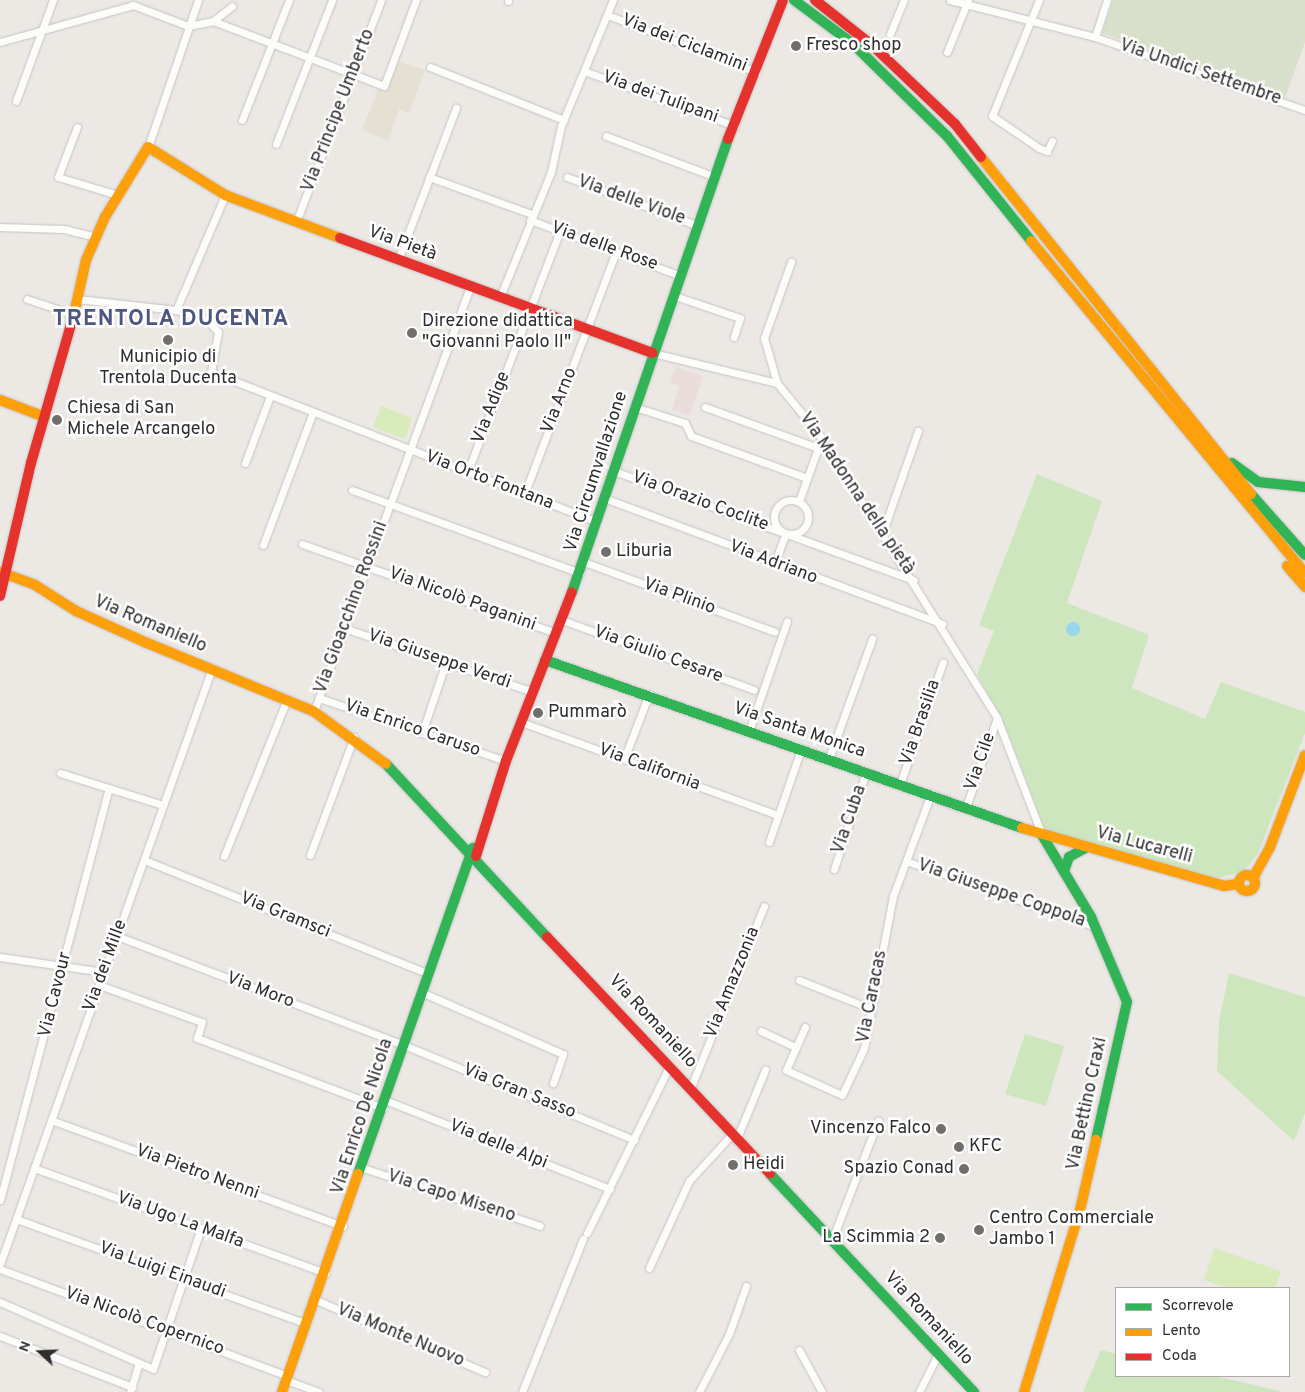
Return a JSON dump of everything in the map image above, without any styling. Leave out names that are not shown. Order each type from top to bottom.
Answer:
[{"type":"main road","name":"Via Circumvallazione","points":[[474,854],[478,835],[584,562],[713,176],[758,73],[783,0]]},
{"type":"main road","points":[[794,0],[894,82],[947,136],[1022,223],[1253,515],[1305,573]]},
{"type":"main road","points":[[815,0],[915,84],[1031,216],[1166,388],[1305,555]]},
{"type":"main road","points":[[0,596],[2,573],[75,315],[77,299],[96,237],[118,195],[148,148]]},
{"type":"main road","name":"Via Pietà","points":[[148,148],[226,195],[470,287],[653,353]]},
{"type":"main road","points":[[1166,388],[1237,469],[1277,488],[1305,487]]},
{"type":"main road","points":[[0,400],[45,417]]},
{"type":"main road","points":[[1253,515],[1259,534],[1305,587]]},
{"type":"main road","name":"Via Romaniello","points":[[2,573],[35,585],[76,611],[147,643],[314,711],[354,737],[464,843],[974,1392]]},
{"type":"main road","name":"Via Santa Monica","points":[[545,660],[649,694],[1042,835]]},
{"type":"main road","name":"Via Lucarelli","points":[[1042,835],[1224,886],[1238,884],[1244,875],[1253,878],[1270,847],[1305,755]]},
{"type":"main road","points":[[464,843],[478,835]]},
{"type":"main road","name":"Via Bettino Craxi","points":[[1024,1392],[1080,1212],[1127,1002],[1095,927],[1042,835]]},
{"type":"main road","points":[[1064,871],[1069,857],[1087,847]]},
{"type":"main road","name":"Via Enrico De Nicola","points":[[282,1392],[343,1227],[427,973],[474,854]]},
{"type":"street","points":[[16,101],[53,0]]},
{"type":"street","points":[[119,9],[122,0]]},
{"type":"street","points":[[148,148],[198,0]]},
{"type":"street","points":[[242,120],[289,0]]},
{"type":"street","points":[[276,144],[332,0]]},
{"type":"street","name":"Via Principe Umberto","points":[[296,222],[382,0]]},
{"type":"street","points":[[213,21],[384,86],[416,0]]},
{"type":"street","points":[[500,297],[531,217],[551,172],[564,120],[613,0]]},
{"type":"street","points":[[890,34],[904,0]]},
{"type":"street","name":"Via Undici Settembre","points":[[950,0],[1095,37],[1305,110]]},
{"type":"street","points":[[1039,0],[992,116],[1039,148],[1047,150],[1052,141]]},
{"type":"street","points":[[1095,37],[1107,0]]},
{"type":"street","points":[[947,52],[967,3]]},
{"type":"street","points":[[0,42],[119,9],[141,6],[188,26],[213,21],[232,6]]},
{"type":"street","name":"Via dei Ciclamini","points":[[610,16],[758,73]]},
{"type":"street","points":[[430,67],[564,120]]},
{"type":"street","name":"Via dei Tulipani","points":[[584,71],[736,123]]},
{"type":"street","points":[[398,260],[456,108]]},
{"type":"street","points":[[77,128],[58,177],[118,195]]},
{"type":"street","points":[[606,136],[713,176]]},
{"type":"street","name":"Via delle Rose","points":[[429,177],[531,217],[560,231],[679,275]]},
{"type":"street","name":"Via delle Viole","points":[[567,177],[696,225]]},
{"type":"street","points":[[77,299],[176,310],[226,195]]},
{"type":"street","points":[[0,227],[64,229],[96,237]]},
{"type":"street","name":"Via Adige","points":[[467,473],[560,231]]},
{"type":"street","name":"Via Arno","points":[[524,495],[616,252]]},
{"type":"street","points":[[653,353],[777,383],[764,338],[792,262]]},
{"type":"street","name":"Via Gioacchino Rossini","points":[[314,711],[470,287]]},
{"type":"street","points":[[672,295],[740,318],[734,337]]},
{"type":"street","points":[[26,299],[75,315]]},
{"type":"street","name":"Via Orto Fontana","points":[[176,310],[208,320],[218,332],[211,372],[597,522]]},
{"type":"street","name":"Via Madonna della pietà","points":[[777,383],[822,437],[942,624],[997,718],[1042,835]]},
{"type":"street","points":[[245,462],[270,396]]},
{"type":"street","points":[[635,407],[685,423],[691,436],[807,478]]},
{"type":"street","points":[[705,407],[818,448]]},
{"type":"street","points":[[263,545],[313,412]]},
{"type":"street","points":[[883,531],[918,431]]},
{"type":"street","points":[[799,501],[822,437]]},
{"type":"street","name":"Via Orazio Coclite","points":[[614,471],[914,580]]},
{"type":"street","name":"Via Gioacchino Rossini","points":[[352,490],[390,505]]},
{"type":"street","name":"Via Adriano","points":[[604,498],[774,564],[942,624]]},
{"type":"street","points":[[787,500],[799,501],[809,514],[806,526],[797,533],[786,533],[777,526],[775,510],[787,500]]},
{"type":"street","points":[[390,505],[580,573]]},
{"type":"street","points":[[774,564],[786,533]]},
{"type":"street","name":"Via Nicolò Paganini","points":[[302,544],[556,633]]},
{"type":"street","name":"Via Plinio","points":[[584,562],[775,632]]},
{"type":"street","name":"Via Giulio Cesare","points":[[562,620],[754,690]]},
{"type":"street","points":[[749,731],[788,621]]},
{"type":"street","name":"Via Giuseppe Verdi","points":[[344,628],[533,692]]},
{"type":"street","points":[[829,758],[872,639]]},
{"type":"street","points":[[422,733],[446,662]]},
{"type":"street","name":"Via Brasilia","points":[[900,784],[943,662]]},
{"type":"street","name":"Via dei Mille","points":[[0,1264],[212,668]]},
{"type":"street","points":[[624,759],[649,694]]},
{"type":"street","name":"Via Enrico Caruso","points":[[319,698],[506,761]]},
{"type":"street","points":[[224,856],[286,699]]},
{"type":"street","name":"Via Cile","points":[[966,807],[997,718]]},
{"type":"street","name":"Via California","points":[[521,722],[778,815]]},
{"type":"street","points":[[310,855],[354,737]]},
{"type":"street","points":[[769,842],[801,749]]},
{"type":"street","name":"Via Cuba","points":[[834,869],[866,772]]},
{"type":"street","points":[[60,773],[163,805]]},
{"type":"street","name":"Via Cavour","points":[[0,1200],[64,966],[109,788]]},
{"type":"street","name":"Via Caracas","points":[[805,1027],[786,1070],[842,1095],[864,1048],[893,896],[931,794]]},
{"type":"street","name":"Via Gramsci","points":[[144,860],[427,973]]},
{"type":"street","name":"Via Giuseppe Coppola","points":[[906,861],[1095,927]]},
{"type":"street","name":"Via Amazzonia","points":[[691,1088],[764,906]]},
{"type":"street","name":"Via Moro","points":[[116,936],[404,1045]]},
{"type":"street","points":[[0,957],[104,972]]},
{"type":"street","points":[[799,980],[872,1009]]},
{"type":"street","name":"Via delle Alpi","points":[[99,985],[202,1022],[197,1038],[384,1104],[610,1189]]},
{"type":"street","points":[[421,992],[564,1054],[553,1083]]},
{"type":"street","points":[[761,1031],[796,1047]]},
{"type":"street","name":"Via Gran Sasso","points":[[404,1045],[634,1140]]},
{"type":"street","points":[[522,1392],[585,1236],[670,1065]]},
{"type":"street","points":[[649,1268],[690,1181],[735,1135],[765,1070]]},
{"type":"street","name":"Via Pietro Nenni","points":[[51,1120],[343,1227]]},
{"type":"street","points":[[832,1240],[878,1121]]},
{"type":"street","name":"Via Ugo La Malfa","points":[[34,1168],[326,1273]]},
{"type":"street","name":"Via Capo Miseno","points":[[363,1168],[540,1226]]},
{"type":"street","name":"Via Luigi Einaudi","points":[[16,1219],[307,1324]]},
{"type":"street","points":[[0,1302],[153,1369],[201,1228]]},
{"type":"street","name":"Via Nicolò Copernico","points":[[0,1269],[167,1329],[319,1392]]},
{"type":"street","points":[[699,1392],[729,1334],[746,1286]]},
{"type":"street","name":"Via Monte Nuovo","points":[[316,1300],[485,1372]]},
{"type":"street","points":[[0,1336],[131,1390],[139,1363]]},
{"type":"street","points":[[799,1350],[822,1392]]},
{"type":"street","points":[[919,1392],[938,1354]]},
{"type":"shaded area","points":[[398,61],[425,70],[409,113],[399,109],[388,141],[362,130],[378,89],[386,91]]},
{"type":"shaded area","points":[[675,367],[703,376],[690,415],[672,410],[679,386],[670,383]]},
{"type":"green space","points":[[1113,0],[1305,0],[1305,42],[1285,98],[1102,33]]},
{"type":"green space","points":[[381,406],[412,418],[405,439],[373,427]]},
{"type":"green space","points":[[1037,474],[1102,501],[1067,603],[1149,635],[1132,688],[1205,719],[1221,682],[1305,712],[1305,733],[1258,853],[1244,871],[1217,878],[1045,830],[1009,735],[977,674],[994,631],[979,625]]},
{"type":"green space","points":[[1229,973],[1305,997],[1305,1113],[1294,1141],[1217,1071],[1219,1021]]},
{"type":"green space","points":[[1025,1034],[1064,1046],[1046,1106],[1005,1094]]},
{"type":"green space","points":[[1214,1248],[1281,1271],[1275,1287],[1224,1287],[1204,1280]]},
{"type":"green space","points":[[1101,1350],[1115,1354],[1115,1377],[1219,1377],[1284,1392],[1083,1392]]},
{"type":"water","points":[[1070,622],[1076,622],[1080,629],[1076,636],[1070,636],[1066,632],[1066,626]]},
{"type":"traffic: fast","points":[[794,0],[852,43],[947,136],[1031,241]]},
{"type":"traffic: fast","points":[[572,592],[728,139]]},
{"type":"traffic: fast","points":[[1232,463],[1258,482],[1305,487]]},
{"type":"traffic: fast","points":[[1251,494],[1305,555]]},
{"type":"traffic: fast","points":[[545,660],[1022,828]]},
{"type":"traffic: fast","points":[[386,764],[547,937]]},
{"type":"traffic: fast","points":[[1042,835],[1091,917],[1127,1002],[1096,1140]]},
{"type":"traffic: fast","points":[[1064,871],[1069,857],[1087,847]]},
{"type":"traffic: fast","points":[[358,1174],[473,848]]},
{"type":"traffic: fast","points":[[770,1174],[974,1392]]},
{"type":"traffic: slow","points":[[74,314],[86,260],[105,217],[148,147],[225,195],[340,238]]},
{"type":"traffic: slow","points":[[981,157],[1251,494]]},
{"type":"traffic: slow","points":[[1031,241],[1305,573]]},
{"type":"traffic: slow","points":[[0,400],[45,417]]},
{"type":"traffic: slow","points":[[1287,566],[1305,587]]},
{"type":"traffic: slow","points":[[0,572],[35,585],[76,611],[147,643],[313,711],[386,764]]},
{"type":"traffic: slow","points":[[1253,878],[1270,847],[1305,755]]},
{"type":"traffic: slow","points":[[1022,828],[1224,886],[1238,884]]},
{"type":"traffic: slow","points":[[1244,875],[1250,875],[1255,880],[1255,883],[1253,889],[1244,891],[1239,886],[1239,880],[1244,875]]},
{"type":"traffic: slow","points":[[1024,1392],[1080,1210],[1096,1140]]},
{"type":"traffic: slow","points":[[282,1392],[358,1174]]},
{"type":"traffic: jam","points":[[728,139],[783,0]]},
{"type":"traffic: jam","points":[[815,0],[873,46],[955,124],[981,157]]},
{"type":"traffic: jam","points":[[340,238],[653,353]]},
{"type":"traffic: jam","points":[[0,596],[31,463],[74,314]]},
{"type":"traffic: jam","points":[[476,856],[506,761],[572,592]]},
{"type":"traffic: jam","points":[[547,937],[770,1174]]},
{"type":"place","name":"Fresco shop","points":[[796,46]]},
{"type":"place","name":"Direzione didattica \"Giovanni Paolo II\"","points":[[412,333]]},
{"type":"place","name":"Municipio di Trentola Ducenta","points":[[168,340]]},
{"type":"place","name":"Chiesa di San Michele Arcangelo","points":[[57,420]]},
{"type":"place","name":"Liburia","points":[[606,552]]},
{"type":"place","name":"Pummarò","points":[[538,713]]},
{"type":"place","name":"Vincenzo Falco","points":[[941,1129]]},
{"type":"place","name":"KFC","points":[[959,1147]]},
{"type":"place","name":"Heidi","points":[[733,1165]]},
{"type":"place","name":"Spazio Conad","points":[[964,1169]]},
{"type":"place","name":"Centro Commerciale Jambo 1","points":[[979,1230]]},
{"type":"place","name":"La Scimmia 2","points":[[940,1238]]},
{"type":"district","name":"TRENTOLA DUCENTA","points":[[171,320]]}]
